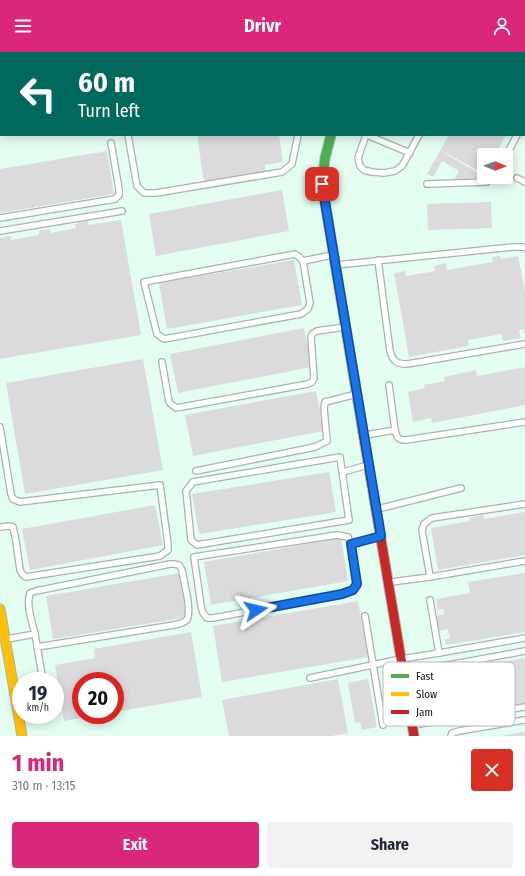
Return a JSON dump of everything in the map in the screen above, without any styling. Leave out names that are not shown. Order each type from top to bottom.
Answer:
[{"type":"street","points":[[331,136],[325,158],[322,184],[402,662]]},
{"type":"street","points":[[0,609],[12,672]]},
{"type":"street","points":[[21,724],[22,736]]},
{"type":"street","points":[[412,726],[414,736]]},
{"type":"lane","points":[[128,136],[137,186],[144,193],[282,172],[292,164],[298,136]]},
{"type":"lane","points":[[366,136],[358,158],[360,166],[364,170],[384,173],[395,171],[402,166],[418,136]]},
{"type":"lane","points":[[368,136],[410,153]]},
{"type":"lane","points":[[510,148],[516,136]]},
{"type":"lane","points":[[0,218],[114,199],[119,195],[119,189],[111,143]]},
{"type":"lane","points":[[517,178],[525,182]]},
{"type":"lane","points":[[427,184],[477,182]]},
{"type":"lane","points":[[0,231],[122,211]]},
{"type":"lane","points":[[335,265],[513,247],[525,248]]},
{"type":"lane","points":[[295,254],[303,261],[310,303],[308,309],[301,314],[164,339],[157,334],[144,282],[295,254]]},
{"type":"lane","points":[[303,261],[333,254]]},
{"type":"lane","points":[[378,260],[390,351],[392,359],[396,362],[400,364],[407,364],[525,344]]},
{"type":"lane","points":[[162,362],[169,402],[176,408],[308,384],[312,382],[314,378],[312,334],[317,331],[346,327]]},
{"type":"lane","points":[[389,385],[395,430],[398,438],[401,440],[525,422]]},
{"type":"lane","points":[[196,471],[315,447],[327,441],[324,408],[325,402],[357,394]]},
{"type":"lane","points":[[0,427],[13,500],[20,502],[160,485],[168,550],[160,556],[26,576],[22,574],[20,570],[13,527],[0,527]]},
{"type":"lane","points":[[364,435],[395,430]]},
{"type":"lane","points":[[340,456],[343,472],[349,520],[197,545],[191,540],[186,491],[193,482],[340,456]]},
{"type":"lane","points":[[343,472],[369,465]]},
{"type":"lane","points":[[376,509],[460,488]]},
{"type":"lane","points":[[430,578],[422,530],[424,524],[432,518],[525,504]]},
{"type":"lane","points":[[338,535],[348,537],[351,544],[357,584],[353,590],[342,594],[213,618],[207,618],[203,613],[194,557],[338,535]]},
{"type":"lane","points":[[351,544],[381,536]]},
{"type":"lane","points":[[388,582],[430,578],[525,561]]},
{"type":"lane","points":[[37,647],[182,623],[187,620],[189,615],[182,570],[179,565],[174,564],[30,593],[28,599],[29,606],[41,672]]},
{"type":"lane","points":[[430,600],[439,653]]},
{"type":"lane","points":[[365,616],[383,725]]},
{"type":"lane","points":[[5,639],[35,634]]},
{"type":"lane","points":[[385,662],[401,658],[525,638]]},
{"type":"lane","points":[[465,662],[525,651]]},
{"type":"lane","points":[[310,678],[383,662]]},
{"type":"lane","points":[[515,709],[525,707]]},
{"type":"lane","points":[[515,722],[525,720]]},
{"type":"lane","points":[[451,736],[452,733],[459,731],[489,726]]},
{"type":"shaded area","points":[[0,136],[525,136],[525,736],[0,736]]},
{"type":"building","points":[[197,136],[279,136],[283,162],[265,165],[265,173],[204,183]]},
{"type":"building","points":[[448,136],[505,136],[499,148],[477,148],[477,170],[444,152],[477,172],[477,178],[454,180],[459,171],[442,161],[433,177],[427,174]]},
{"type":"building","points":[[107,151],[114,194],[0,213],[0,169]]},
{"type":"building","points":[[282,190],[289,231],[156,256],[149,214]]},
{"type":"building","points":[[491,202],[492,228],[428,230],[427,204]]},
{"type":"building","points":[[121,220],[141,335],[0,359],[0,238],[11,236],[11,240],[39,235],[39,231],[50,229],[51,233],[76,228],[75,224],[88,221],[89,225]]},
{"type":"building","points":[[500,256],[501,259],[518,256],[525,292],[525,333],[523,329],[519,331],[521,338],[503,341],[502,334],[468,340],[469,346],[409,357],[394,273],[405,271],[406,276],[435,271],[434,266],[446,263],[447,270],[493,262],[492,257]]},
{"type":"building","points":[[294,260],[302,305],[167,329],[159,283]]},
{"type":"building","points":[[304,328],[312,367],[178,393],[170,354]]},
{"type":"building","points":[[143,359],[163,470],[25,494],[6,383]]},
{"type":"building","points":[[525,367],[525,405],[432,423],[431,418],[413,422],[408,392],[425,388],[424,385],[445,381],[444,377],[476,370],[477,376]]},
{"type":"building","points":[[316,391],[324,431],[193,456],[185,415]]},
{"type":"building","points":[[329,472],[336,512],[199,534],[192,494]]},
{"type":"building","points":[[155,505],[163,545],[30,570],[22,529]]},
{"type":"building","points":[[525,512],[525,555],[438,570],[431,528],[470,521],[469,518],[483,515],[484,519]]},
{"type":"building","points":[[341,538],[348,581],[211,605],[204,562]]},
{"type":"building","points":[[180,573],[188,617],[53,639],[46,596]]},
{"type":"building","points":[[525,573],[525,632],[446,645],[445,639],[450,639],[448,629],[438,631],[436,616],[444,614],[444,609],[438,610],[436,599],[470,593],[468,582]]},
{"type":"building","points":[[358,601],[368,657],[222,682],[213,626]]},
{"type":"building","points":[[191,632],[202,697],[124,710],[124,672],[72,672],[72,720],[64,721],[64,672],[56,672],[55,665],[95,658],[94,649]]},
{"type":"building","points":[[525,658],[525,704],[515,706],[515,662],[504,662]]},
{"type":"building","points":[[338,679],[348,733],[332,736],[229,736],[222,700]]},
{"type":"building","points":[[368,679],[377,727],[362,730],[360,722],[355,723],[348,683]]},
{"type":"building","points":[[525,732],[525,736],[504,736],[504,735]]},
{"type":"traffic: fast","points":[[331,136],[325,158],[322,184],[363,432]]},
{"type":"traffic: slow","points":[[0,609],[22,736]]},
{"type":"traffic: jam","points":[[363,432],[402,662]]},
{"type":"traffic: jam","points":[[412,726],[414,736]]},
{"type":"route","points":[[256,610],[342,594],[353,590],[357,584],[351,544],[381,536],[322,184]]}]
